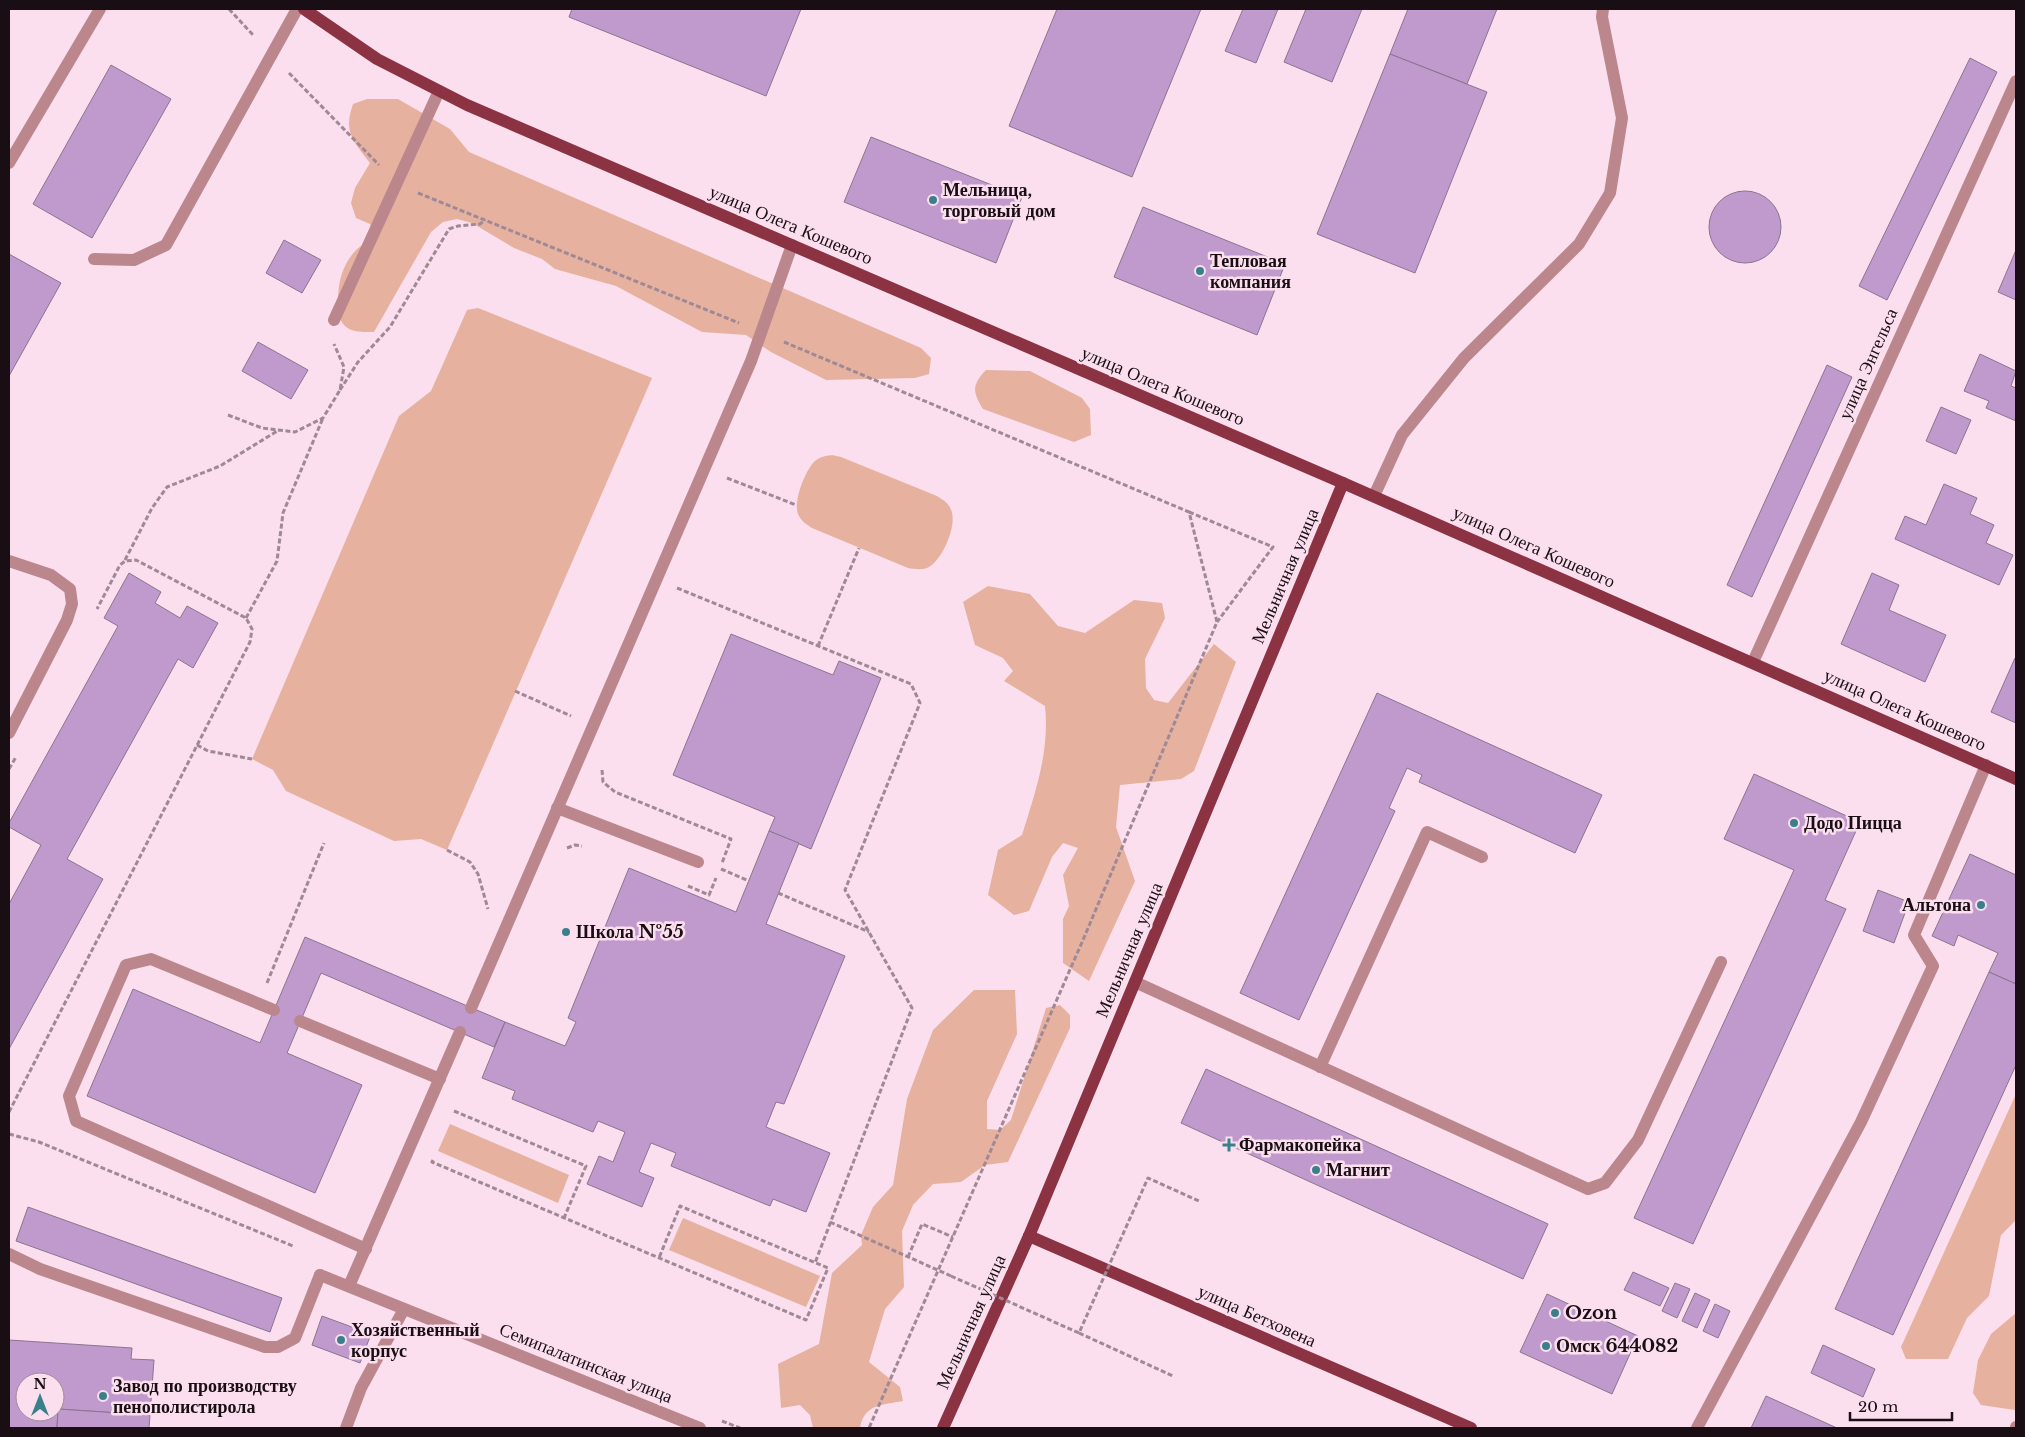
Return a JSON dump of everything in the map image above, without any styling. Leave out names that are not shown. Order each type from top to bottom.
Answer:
[{"type":"main road","name":"улица Олега Кошевого","points":[[304,9],[377,59],[467,105],[1374,496],[2016,779]]},
{"type":"main road","name":"Мельничная улица","points":[[943,1428],[1029,1236],[1343,483]]},
{"type":"main road","name":"улица Бетховена","points":[[1029,1236],[1471,1428]]},
{"type":"street","points":[[9,163],[100,9]]},
{"type":"street","points":[[94,258],[134,260],[166,245],[297,9]]},
{"type":"street","points":[[1374,496],[1402,435],[1464,358],[1579,244],[1610,193],[1622,118],[1602,17],[1603,9]]},
{"type":"street","name":"улица Энгельса","points":[[1753,662],[2016,81]]},
{"type":"street","points":[[334,320],[439,91]]},
{"type":"street","points":[[471,1008],[751,361],[792,245]]},
{"type":"street","points":[[9,561],[51,575],[70,589],[72,604],[67,620],[9,733]]},
{"type":"street","points":[[1697,1428],[1861,1122],[1933,966],[1914,935],[1986,765]]},
{"type":"street","points":[[557,808],[698,862]]},
{"type":"street","points":[[1320,1067],[1427,832],[1482,857]]},
{"type":"street","points":[[274,1010],[151,959],[126,965],[69,1096],[76,1121],[366,1249]]},
{"type":"street","points":[[1135,982],[1588,1189],[1605,1183],[1638,1140],[1721,962]]},
{"type":"street","points":[[300,1021],[440,1079]]},
{"type":"street","points":[[349,1286],[460,1032]]},
{"type":"street","name":"Семипалатинская улица","points":[[9,1254],[40,1270],[265,1347],[278,1347],[295,1338],[320,1275],[677,1424],[700,1428]]},
{"type":"street","points":[[346,1428],[361,1388],[404,1309]]},
{"type":"path","points":[[229,9],[397,184],[761,332],[1273,547],[1217,622],[1086,931],[869,1428]]},
{"type":"path","points":[[246,618],[277,561],[283,513],[323,418],[358,362],[390,327],[449,229],[458,226],[480,224],[485,220]]},
{"type":"path","points":[[334,320],[332,341],[344,367],[340,390]]},
{"type":"path","points":[[228,414],[262,428],[295,432],[323,418]]},
{"type":"path","points":[[92,616],[120,565],[125,561],[152,508],[167,487],[220,466],[279,430]]},
{"type":"path","points":[[722,476],[796,505]]},
{"type":"path","points":[[1189,512],[1217,622]]},
{"type":"path","points":[[818,646],[859,548]]},
{"type":"path","points":[[9,1112],[250,642],[252,629],[246,618],[136,560],[125,561]]},
{"type":"path","points":[[656,579],[911,684],[920,703],[845,890],[912,1008],[815,1263]]},
{"type":"path","points":[[673,597],[681,580]]},
{"type":"path","points":[[516,691],[576,719]]},
{"type":"path","points":[[197,745],[208,751],[252,760]]},
{"type":"path","points":[[9,769],[18,752]]},
{"type":"path","points":[[603,767],[603,782],[615,792],[731,839],[710,895],[684,884]]},
{"type":"path","points":[[259,1004],[324,843]]},
{"type":"path","points":[[565,849],[575,844],[590,847]]},
{"type":"path","points":[[446,850],[470,862],[478,874],[489,912],[503,932]]},
{"type":"path","points":[[720,869],[749,881]]},
{"type":"path","points":[[778,893],[869,932]]},
{"type":"path","points":[[450,1119],[458,1102]]},
{"type":"path","points":[[454,1111],[586,1166],[564,1218]]},
{"type":"path","points":[[436,1154],[432,1162],[658,1258],[806,1320],[828,1268],[680,1206],[658,1258]]},
{"type":"path","points":[[1079,1333],[1148,1178],[1201,1202]]},
{"type":"path","points":[[830,1222],[1173,1376]]},
{"type":"path","points":[[908,1257],[922,1224],[952,1237]]},
{"type":"shaded area","points":[[367,99],[398,99],[450,129],[469,152],[921,348],[931,358],[929,374],[915,378],[826,380],[771,352],[746,335],[702,332],[616,286],[555,269],[542,259],[514,248],[472,223],[457,219],[443,222],[431,232],[374,332],[351,330],[345,326],[338,311],[340,281],[351,256],[357,249],[374,238],[370,224],[356,218],[351,203],[355,188],[370,163],[351,136],[350,114],[353,104]]},
{"type":"shaded area","points":[[478,308],[652,378],[447,850],[421,839],[394,841],[286,791],[273,770],[252,759],[399,416],[431,391],[467,310]]},
{"type":"shaded area","points":[[986,370],[1030,371],[1082,398],[1090,409],[1091,435],[1074,442],[983,409],[975,393],[975,388],[978,380]]},
{"type":"shaded area","points":[[832,455],[937,496],[947,504],[953,516],[950,533],[943,551],[933,564],[922,569],[908,568],[812,528],[802,520],[798,514],[797,502],[804,479],[816,460]]},
{"type":"shaded area","points":[[988,586],[1030,594],[1058,626],[1085,633],[1134,600],[1162,603],[1165,618],[1145,659],[1146,688],[1154,700],[1168,703],[1214,644],[1236,662],[1194,771],[1181,779],[1120,785],[1116,827],[1135,881],[1089,981],[1063,963],[1063,919],[1069,906],[1063,875],[1078,848],[1063,843],[1052,857],[1029,911],[1014,915],[988,895],[998,850],[1022,835],[1040,772],[1046,723],[1045,706],[1004,681],[1013,671],[1003,658],[975,645],[963,602]]},
{"type":"shaded area","points":[[974,990],[1015,990],[1017,1034],[987,1101],[987,1129],[1000,1130],[1011,1120],[1046,1008],[1060,1005],[1070,1015],[1070,1028],[1008,1162],[985,1165],[961,1182],[933,1184],[913,1205],[902,1231],[904,1287],[885,1309],[869,1362],[900,1387],[903,1401],[881,1405],[870,1410],[865,1414],[860,1428],[813,1428],[810,1415],[800,1405],[781,1408],[778,1364],[819,1344],[832,1273],[862,1245],[861,1235],[873,1207],[893,1185],[907,1099],[933,1030]]},
{"type":"shaded area","points":[[2016,1094],[2016,1220],[2001,1235],[1989,1296],[1967,1318],[1948,1359],[1906,1359],[1901,1347]]},
{"type":"shaded area","points":[[450,1124],[569,1175],[558,1203],[438,1151]]},
{"type":"shaded area","points":[[683,1218],[820,1276],[806,1307],[669,1250]]},
{"type":"shaded area","points":[[2016,1313],[2015,1410],[1981,1405],[1973,1393],[1978,1360],[1991,1334]]},
{"type":"building","points":[[572,9],[801,9],[766,96],[569,17]]},
{"type":"building","points":[[1057,9],[1201,9],[1132,177],[1009,126]]},
{"type":"building","points":[[1243,9],[1278,9],[1256,63],[1225,51]]},
{"type":"building","points":[[1306,9],[1362,9],[1332,82],[1284,62]]},
{"type":"building","points":[[1408,9],[1497,9],[1467,84],[1390,54]]},
{"type":"building","points":[[1390,54],[1487,92],[1415,273],[1317,234]]},
{"type":"building","points":[[1970,58],[1997,72],[1887,300],[1859,286]]},
{"type":"building","points":[[111,65],[171,99],[92,238],[33,204]]},
{"type":"building","name":"Мельница, торговый дом","points":[[871,137],[1022,197],[996,263],[844,202]]},
{"type":"building","points":[[1752,191],[1771,201],[1779,213],[1781,227],[1779,241],[1771,253],[1759,261],[1738,263],[1719,253],[1711,241],[1709,220],[1719,201],[1731,193]]},
{"type":"building","name":"Тепловая компания","points":[[1143,207],[1285,264],[1257,335],[1114,277]]},
{"type":"building","points":[[284,240],[321,260],[302,293],[266,273]]},
{"type":"building","points":[[2016,250],[2016,300],[1998,292]]},
{"type":"building","points":[[9,254],[61,283],[9,376]]},
{"type":"building","points":[[258,342],[308,370],[291,399],[242,371]]},
{"type":"building","points":[[1980,354],[2016,371],[2011,386],[2016,388],[2016,421],[1986,408],[1989,401],[1964,391]]},
{"type":"building","points":[[1827,365],[1852,377],[1752,597],[1727,585]]},
{"type":"building","points":[[1941,407],[1971,420],[1956,454],[1926,441]]},
{"type":"building","points":[[1944,484],[1977,498],[1970,514],[1994,525],[1986,543],[2013,555],[1999,585],[1895,539],[1905,516],[1926,525]]},
{"type":"building","points":[[129,573],[161,592],[155,603],[180,618],[187,606],[218,623],[193,668],[178,659],[67,859],[103,879],[9,1049],[9,904],[41,845],[9,827],[9,823],[118,626],[104,618]]},
{"type":"building","points":[[1872,573],[1899,585],[1889,610],[1946,635],[1925,682],[1841,644]]},
{"type":"building","points":[[731,634],[833,675],[839,661],[881,678],[811,849],[769,831],[775,817],[673,775]]},
{"type":"building","points":[[2016,659],[2016,723],[1991,712]]},
{"type":"building","points":[[1377,693],[1602,795],[1575,853],[1419,782],[1422,775],[1407,768],[1389,808],[1395,811],[1299,1020],[1240,993]]},
{"type":"building","points":[[1754,774],[1860,822],[1825,900],[1846,909],[1693,1244],[1634,1218],[1794,870],[1724,839]]},
{"type":"building","points":[[769,831],[799,843],[766,924],[845,956],[784,1104],[776,1102],[766,1127],[830,1153],[806,1212],[773,1199],[770,1206],[671,1166],[676,1153],[651,1143],[639,1172],[654,1178],[642,1207],[587,1184],[599,1156],[613,1162],[625,1132],[598,1121],[593,1132],[512,1099],[515,1091],[482,1078],[505,1022],[565,1046],[576,1022],[568,1018],[629,868],[736,912]]},
{"type":"building","name":"Альтона","points":[[1970,854],[2016,875],[2016,984],[1989,972],[1998,953],[1958,935],[1954,946],[1932,936]]},
{"type":"building","points":[[1878,890],[1909,902],[1894,943],[1863,931]]},
{"type":"building","points":[[305,937],[505,1022],[494,1047],[321,973],[287,1053],[362,1085],[315,1193],[87,1096],[133,989],[260,1043]]},
{"type":"building","points":[[1989,972],[2016,984],[2016,1065],[1893,1335],[1835,1309]]},
{"type":"building","points":[[1206,1069],[1548,1224],[1523,1279],[1181,1123]]},
{"type":"building","points":[[28,1207],[282,1298],[270,1332],[16,1241]]},
{"type":"building","points":[[1633,1272],[1669,1288],[1660,1306],[1624,1290]]},
{"type":"building","points":[[1675,1283],[1690,1289],[1677,1318],[1662,1311]]},
{"type":"building","points":[[1695,1293],[1710,1300],[1697,1328],[1682,1321]]},
{"type":"building","points":[[1547,1294],[1638,1336],[1612,1394],[1520,1352]]},
{"type":"building","points":[[1715,1304],[1730,1311],[1718,1338],[1703,1331]]},
{"type":"building","name":"Хозяйственный корпус","points":[[322,1316],[371,1334],[360,1363],[312,1345]]},
{"type":"building","name":"Завод по производству пенополистирола","points":[[9,1340],[132,1348],[131,1359],[154,1360],[150,1415],[65,1409],[65,1372],[15,1372],[15,1422],[57,1422],[57,1428],[9,1428]]},
{"type":"building","points":[[1823,1345],[1875,1369],[1863,1397],[1811,1373]]},
{"type":"building","points":[[1766,1396],[1837,1428],[1751,1428]]},
{"type":"building","points":[[65,1409],[150,1415],[149,1428],[57,1428],[57,1422],[65,1422]]},
{"type":"place","name":"Мельница, торговый дом","points":[[933,200]]},
{"type":"place","name":"Тепловая компания","points":[[1200,271]]},
{"type":"place","name":"Додо Пицца","points":[[1794,823]]},
{"type":"place","name":"Альтона","points":[[1981,905]]},
{"type":"place","name":"Школа №55","points":[[566,932]]},
{"type":"place","name":"Фармакопейка","points":[[1229,1145]]},
{"type":"place","name":"Магнит","points":[[1316,1170]]},
{"type":"place","name":"Ozon","points":[[1555,1313]]},
{"type":"place","name":"Хозяйственный корпус","points":[[341,1340]]},
{"type":"place","name":"Омск 644082","points":[[1546,1346]]},
{"type":"place","name":"Завод по производству пенополистирола","points":[[103,1396]]}]
